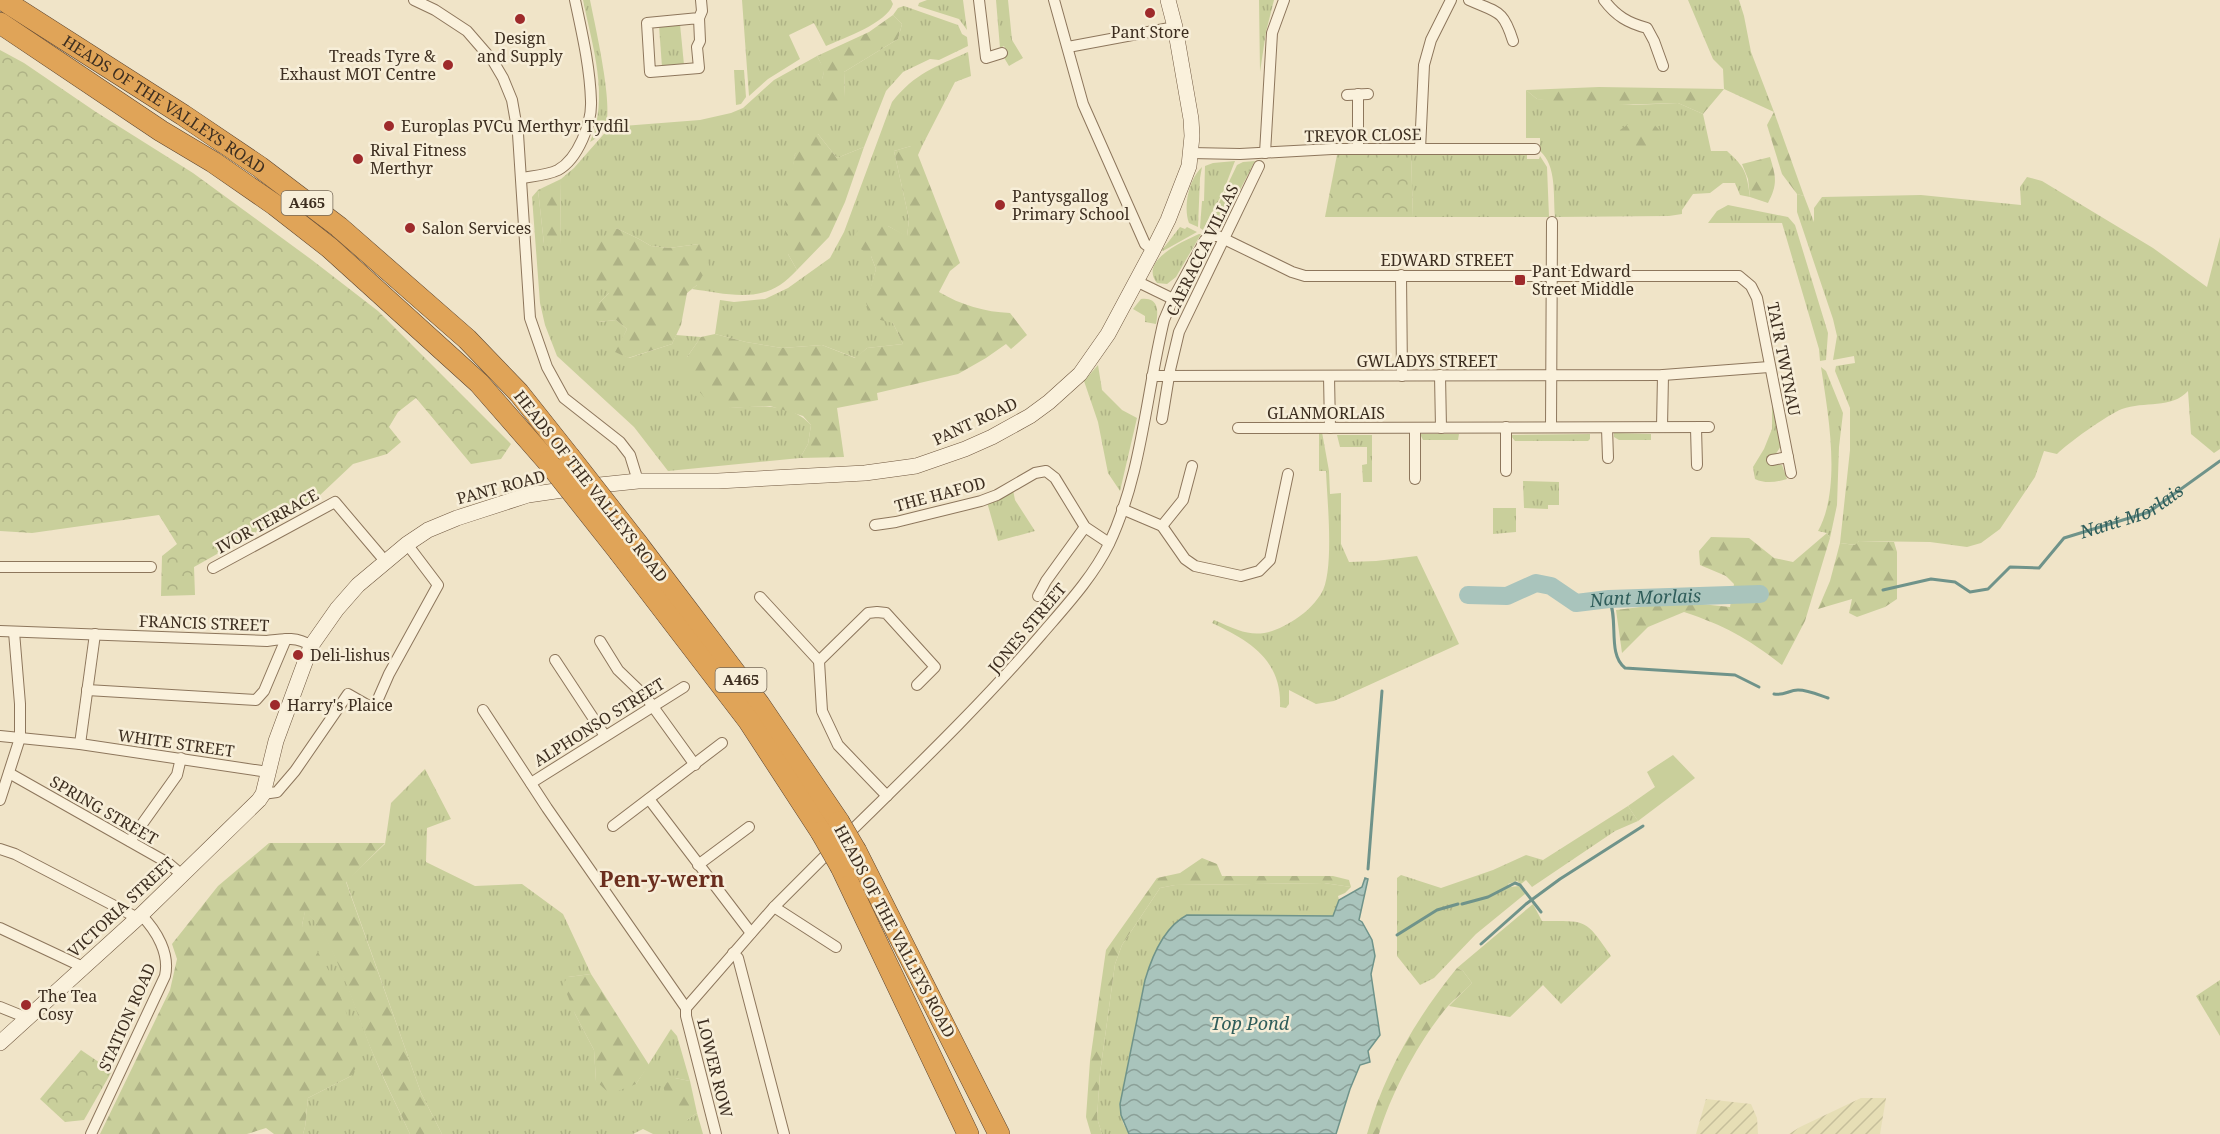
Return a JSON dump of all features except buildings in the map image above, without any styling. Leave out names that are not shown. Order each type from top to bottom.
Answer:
[{"type":"highway","name":"HEADS OF THE VALLEYS ROAD","points":[[3,0],[260,167],[339,227],[467,339],[519,393],[569,456],[629,548]]},
{"type":"highway","name":"HEADS OF THE VALLEYS ROAD","points":[[0,23],[142,119],[222,168],[275,205],[330,248],[479,384],[629,548],[759,704],[830,827],[841,867],[968,1134]]},
{"type":"highway","name":"HEADS OF THE VALLEYS ROAD","points":[[830,827],[856,851],[999,1134]]},
{"type":"street","points":[[414,0],[435,10],[467,31],[480,44],[498,69],[512,100],[522,178],[530,318],[547,367],[564,398],[620,441],[630,455],[638,481]]},
{"type":"street","points":[[522,178],[551,173],[561,168],[576,152],[585,134],[592,103],[575,0]]},
{"type":"street","points":[[699,18],[647,23],[651,72],[699,68],[697,47],[700,40],[701,0]]},
{"type":"street","points":[[979,0],[986,58],[1002,53]]},
{"type":"street","points":[[1054,0],[1081,99],[1145,244],[1153,250]]},
{"type":"street","name":"PANT ROAD","points":[[263,794],[276,741],[311,646],[351,593],[385,561],[428,530],[528,495],[638,481],[718,481],[866,473],[916,466],[965,449],[1030,416],[1049,402],[1080,374],[1108,334],[1153,250],[1183,183],[1191,153],[1191,119],[1168,0]]},
{"type":"street","points":[[1265,153],[1272,33],[1284,0]]},
{"type":"street","points":[[1420,149],[1424,65],[1431,40],[1451,0]]},
{"type":"street","points":[[1468,0],[1501,15],[1506,20],[1513,41]]},
{"type":"street","points":[[1604,0],[1625,21],[1647,28],[1663,66]]},
{"type":"street","points":[[1068,47],[1175,27]]},
{"type":"street","points":[[1358,95],[1358,149]]},
{"type":"street","name":"TREVOR CLOSE","points":[[1191,153],[1358,149],[1535,149]]},
{"type":"street","name":"CAERACCA VILLAS","points":[[1162,419],[1168,376],[1179,332],[1259,166]]},
{"type":"street","points":[[1551,427],[1552,222]]},
{"type":"street","name":"JONES STREET","points":[[686,1008],[774,907],[997,687],[1093,571],[1109,543],[1122,509],[1138,452],[1164,320],[1205,240],[1216,235],[1223,238]]},
{"type":"street","name":"EDWARD STREET","points":[[1223,238],[1292,272],[1305,276],[1700,274]]},
{"type":"street","name":"TAI'R TWYNAU","points":[[1700,274],[1739,276],[1751,286],[1757,298],[1791,473]]},
{"type":"street","points":[[1401,275],[1402,376]]},
{"type":"street","points":[[1136,281],[1173,299]]},
{"type":"street","name":"GWLADYS STREET","points":[[1152,376],[1663,375],[1769,367]]},
{"type":"street","points":[[1440,375],[1441,428]]},
{"type":"street","points":[[1662,427],[1663,375]]},
{"type":"street","points":[[1329,376],[1330,428]]},
{"type":"street","name":"GLANMORLAIS","points":[[1238,428],[1709,427]]},
{"type":"street","points":[[1506,428],[1506,471]]},
{"type":"street","points":[[1607,428],[1608,458]]},
{"type":"street","points":[[1696,428],[1697,465]]},
{"type":"street","points":[[1415,429],[1415,480]]},
{"type":"street","points":[[1772,460],[1788,457]]},
{"type":"street","points":[[1162,525],[1183,500],[1193,466]]},
{"type":"street","name":"THE HAFOD","points":[[875,525],[981,501],[997,495],[1035,473],[1046,471],[1055,478],[1085,527],[1109,543]]},
{"type":"street","points":[[1122,509],[1162,525],[1185,559],[1195,567],[1241,576],[1251,574],[1265,566],[1270,560],[1288,474]]},
{"type":"street","name":"IVOR TERRACE","points":[[213,568],[335,502],[385,561]]},
{"type":"street","points":[[1038,596],[1046,581],[1085,527]]},
{"type":"street","points":[[263,794],[277,792],[295,771],[348,694],[369,706],[375,706],[389,674],[438,585],[407,544]]},
{"type":"street","points":[[0,567],[151,567]]},
{"type":"street","points":[[760,597],[819,661],[822,711],[838,745],[887,796]]},
{"type":"street","points":[[819,661],[868,613],[886,613],[935,667],[917,685]]},
{"type":"street","name":"FRANCIS STREET","points":[[0,632],[267,641],[286,639],[298,640],[311,646]]},
{"type":"street","points":[[0,800],[20,738],[20,704],[14,632]]},
{"type":"street","points":[[80,744],[95,634]]},
{"type":"street","points":[[87,690],[256,700],[264,691],[286,639]]},
{"type":"street","points":[[600,640],[618,670],[653,706],[695,765]]},
{"type":"street","points":[[555,660],[605,736]]},
{"type":"street","name":"ALPHONSO STREET","points":[[531,783],[684,687]]},
{"type":"street","points":[[483,710],[686,1008]]},
{"type":"street","name":"WHITE STREET","points":[[0,736],[80,744],[268,772]]},
{"type":"street","points":[[614,826],[722,743]]},
{"type":"street","points":[[130,842],[177,775],[181,758]]},
{"type":"street","name":"SPRING STREET","points":[[9,773],[168,863],[182,875]]},
{"type":"street","name":"VICTORIA STREET","points":[[0,1043],[138,917],[263,794]]},
{"type":"street","points":[[649,799],[751,933]]},
{"type":"street","points":[[698,865],[749,827]]},
{"type":"street","points":[[0,849],[15,854],[138,917]]},
{"type":"street","points":[[774,907],[836,947]]},
{"type":"street","name":"STATION ROAD","points":[[92,1134],[168,964],[165,950],[138,917]]},
{"type":"street","points":[[0,928],[83,967]]},
{"type":"street","points":[[733,953],[738,958],[784,1134]]},
{"type":"street","points":[[0,1007],[27,1018]]},
{"type":"street","name":"LOWER ROW","points":[[686,1008],[686,1016],[716,1134]]},
{"type":"shaded area","points":[[1861,1098],[1886,1098],[1880,1134],[1789,1134],[1800,1127]]},
{"type":"shaded area","points":[[1706,1099],[1751,1104],[1757,1118],[1758,1134],[1696,1134]]},
{"type":"green space","points":[[583,0],[590,0],[602,64],[608,114],[606,125],[600,135],[590,142],[599,108],[599,90]]},
{"type":"green space","points":[[742,0],[891,0],[893,4],[889,11],[874,24],[826,46],[814,23],[789,35],[800,59],[768,79],[749,96]]},
{"type":"green space","points":[[927,0],[963,0],[967,30],[959,19],[918,6],[919,3]]},
{"type":"green space","points":[[996,0],[1008,0],[1012,40],[1023,58],[1009,66],[1003,56],[1007,53],[1004,46],[1000,48]]},
{"type":"green space","points":[[1259,0],[1274,0],[1260,72]]},
{"type":"green space","points":[[1688,0],[1739,0],[1751,52],[1774,112],[1724,89],[1723,69],[1713,59]]},
{"type":"green space","points":[[904,6],[958,25],[962,34],[967,37],[968,46],[939,60],[930,59],[903,72],[886,91],[864,147],[837,158],[818,134],[795,154],[791,182],[788,254],[797,270],[782,283],[770,290],[748,295],[692,289],[697,285],[699,244],[669,248],[651,246],[616,228],[609,293],[599,303],[599,322],[616,320],[627,329],[616,352],[629,358],[672,344],[676,335],[701,337],[687,357],[730,408],[762,406],[784,409],[794,412],[811,425],[808,444],[800,458],[668,471],[634,427],[557,356],[545,325],[540,303],[532,197],[538,190],[544,244],[560,245],[561,179],[574,168],[610,127],[700,120],[731,113],[743,108],[774,80],[817,56],[824,69],[822,82],[845,97],[844,72],[898,39],[902,24],[893,15],[898,8]]},
{"type":"green space","points":[[893,15],[902,24],[898,39],[844,72],[845,97],[837,114],[816,103],[811,93],[823,76],[817,56],[869,32]]},
{"type":"green space","points":[[680,24],[684,65],[662,67],[659,26]]},
{"type":"green space","points":[[0,50],[24,63],[193,173],[378,311],[511,444],[501,459],[471,464],[416,398],[398,412],[389,427],[401,442],[387,454],[353,464],[318,497],[194,567],[195,595],[161,596],[162,556],[177,544],[159,515],[32,533],[0,531]]},
{"type":"green space","points":[[968,52],[971,76],[955,82],[922,146],[911,146],[894,151],[909,219],[907,237],[888,226],[871,256],[876,269],[867,303],[893,323],[903,344],[867,348],[856,358],[822,345],[782,348],[715,334],[720,300],[734,302],[765,299],[788,288],[830,258],[844,232],[892,102],[917,77]]},
{"type":"green space","points":[[734,70],[744,70],[746,97],[741,104],[736,105]]},
{"type":"green space","points":[[1599,87],[1724,89],[1703,114],[1678,103],[1586,106],[1537,99],[1526,90]]},
{"type":"green space","points":[[1526,90],[1537,99],[1633,105],[1678,103],[1703,114],[1711,151],[1727,151],[1738,162],[1746,176],[1750,197],[1740,195],[1735,183],[1723,183],[1710,193],[1693,194],[1682,210],[1682,214],[1555,217],[1552,173],[1540,151],[1540,138],[1526,138]]},
{"type":"green space","points":[[1774,112],[1804,196],[1797,194],[1782,174],[1767,125]]},
{"type":"green space","points":[[1640,116],[1652,122],[1668,140],[1660,150],[1631,145],[1618,140],[1620,130]]},
{"type":"green space","points":[[818,134],[837,158],[864,147],[845,202],[829,237],[797,270],[788,254],[784,213],[795,154],[807,136]]},
{"type":"green space","points":[[911,146],[922,146],[918,155],[960,263],[950,271],[939,292],[973,307],[1010,313],[1027,335],[1011,349],[1006,344],[958,374],[877,393],[878,400],[837,408],[844,457],[800,458],[808,444],[811,425],[803,416],[770,406],[730,408],[709,403],[694,385],[685,367],[687,357],[701,337],[715,334],[782,348],[822,345],[855,358],[867,348],[903,344],[893,323],[872,318],[866,303],[876,269],[871,256],[849,241],[867,220],[888,226],[907,236],[909,219],[894,151]]},
{"type":"green space","points":[[1411,154],[1523,154],[1527,155],[1527,159],[1539,159],[1540,156],[1547,167],[1549,217],[1413,217]]},
{"type":"green space","points":[[1411,154],[1413,217],[1325,217],[1337,155]]},
{"type":"green space","points":[[1770,157],[1775,180],[1768,203],[1750,197],[1748,179],[1742,164]]},
{"type":"green space","points":[[1235,161],[1223,192],[1203,230],[1200,228],[1202,201],[1204,201],[1205,166]]},
{"type":"green space","points":[[1255,161],[1220,228],[1207,228],[1237,165]]},
{"type":"green space","points":[[1202,167],[1198,227],[1189,223],[1187,201],[1194,178]]},
{"type":"green space","points":[[2027,177],[2042,181],[2153,248],[2207,287],[2220,237],[2220,449],[2214,453],[2191,434],[2188,391],[2174,400],[2122,409],[2088,430],[2057,454],[2044,451],[2035,477],[2000,529],[1981,543],[1967,547],[1930,542],[1859,541],[1856,545],[1840,543],[1850,450],[1850,408],[1835,371],[1836,366],[1855,363],[1854,356],[1833,360],[1837,336],[1797,212],[1797,194],[1804,196],[1814,222],[1814,208],[1822,197],[1921,195],[2021,205],[2020,187]]},
{"type":"green space","points":[[561,179],[560,245],[549,247],[544,244],[538,190]]},
{"type":"green space","points":[[1728,205],[1788,217],[1795,225],[1828,333],[1826,360],[1820,361],[1819,349],[1782,223],[1708,223],[1717,211]]},
{"type":"green space","points":[[1180,227],[1185,229],[1187,227],[1197,232],[1163,251],[1162,250]]},
{"type":"green space","points":[[616,228],[651,246],[669,248],[699,244],[709,265],[697,285],[687,293],[681,325],[672,344],[628,358],[615,352],[627,329],[616,320],[598,322],[593,317],[599,303],[609,293],[591,276],[594,254],[603,238]]},
{"type":"green space","points":[[1201,234],[1176,277],[1167,284],[1157,283],[1153,275],[1154,266],[1159,259],[1175,246]]},
{"type":"green space","points":[[1141,299],[1154,302],[1157,314],[1156,324],[1145,322],[1145,316],[1133,309]]},
{"type":"green space","points":[[1098,365],[1102,390],[1122,410],[1137,418],[1120,491],[1108,473],[1098,422],[1084,381]]},
{"type":"green space","points":[[1821,367],[1826,371],[1843,413],[1837,505],[1830,538],[1827,533],[1818,531],[1830,494],[1831,472],[1829,428]]},
{"type":"green space","points":[[1772,402],[1781,446],[1775,455],[1768,457],[1769,464],[1782,465],[1787,479],[1767,482],[1755,479],[1753,467],[1772,429]]},
{"type":"green space","points":[[1319,432],[1322,432],[1329,471],[1330,494],[1341,493],[1341,544],[1349,562],[1417,556],[1459,644],[1334,701],[1316,704],[1289,690],[1289,704],[1286,708],[1280,707],[1276,677],[1261,654],[1239,637],[1212,623],[1214,620],[1244,632],[1270,632],[1300,616],[1321,594],[1328,569],[1329,535],[1326,471],[1319,471]]},
{"type":"green space","points":[[1614,433],[1651,434],[1651,440],[1619,440],[1614,437]]},
{"type":"green space","points":[[1420,434],[1459,434],[1458,440],[1423,440]]},
{"type":"green space","points":[[1590,434],[1588,441],[1515,441],[1511,436],[1511,435]]},
{"type":"green space","points":[[1337,435],[1372,435],[1372,482],[1363,482],[1362,465],[1367,464],[1367,447],[1340,447]]},
{"type":"green space","points":[[1523,481],[1559,482],[1559,505],[1548,505],[1548,509],[1524,508]]},
{"type":"green space","points":[[1013,490],[1015,500],[1035,531],[998,541],[987,502]]},
{"type":"green space","points":[[1493,508],[1516,508],[1516,532],[1493,534]]},
{"type":"green space","points":[[1827,533],[1830,538],[1805,621],[1782,665],[1736,634],[1684,612],[1648,627],[1622,653],[1616,610],[1681,602],[1730,607],[1734,584],[1726,576],[1700,565],[1699,551],[1711,537],[1749,538],[1774,558],[1793,562]]},
{"type":"green space","points":[[1859,541],[1894,542],[1897,552],[1897,599],[1885,607],[1857,617],[1849,613],[1852,599],[1818,609],[1830,581],[1840,543],[1855,545]]},
{"type":"green space","points":[[1673,755],[1695,778],[1638,821],[1628,806],[1655,787],[1647,772]]},
{"type":"green space","points":[[425,769],[451,819],[427,828],[426,862],[475,886],[522,884],[563,914],[591,974],[568,977],[575,1014],[594,1050],[596,1081],[636,1084],[671,1029],[677,1036],[690,1081],[675,1078],[687,1120],[697,1113],[703,1134],[653,1134],[643,1129],[633,1134],[442,1134],[421,1093],[346,881],[385,844],[391,803]]},
{"type":"green space","points":[[1628,806],[1638,821],[1615,831],[1532,887],[1526,880],[1521,884],[1517,881],[1508,884],[1510,887],[1519,886],[1525,894],[1476,934],[1434,978],[1420,985],[1397,956],[1397,878],[1401,875],[1441,888],[1493,870],[1526,855],[1543,860]]},
{"type":"green space","points":[[269,843],[385,843],[346,882],[421,1093],[442,1134],[410,1134],[376,1060],[334,955],[315,922],[305,912],[302,925],[336,983],[362,1058],[351,1076],[308,1098],[303,1134],[274,1134],[266,1128],[247,1134],[100,1134],[170,990],[177,959],[172,944],[218,886]]},
{"type":"green space","points":[[1202,858],[1217,864],[1222,876],[1333,876],[1349,880],[1351,887],[1324,883],[1175,885],[1160,888],[1122,945],[1115,964],[1100,1073],[1097,1118],[1102,1134],[1091,1134],[1086,1117],[1090,1061],[1106,950],[1157,878],[1180,873]]},
{"type":"green space","points":[[1324,883],[1351,887],[1338,896],[1334,916],[1187,915],[1172,927],[1156,952],[1145,980],[1120,1104],[1123,1123],[1129,1134],[1102,1134],[1097,1118],[1100,1073],[1115,964],[1122,945],[1160,888],[1175,885]]},
{"type":"green space","points":[[1533,904],[1542,921],[1577,922],[1590,928],[1611,956],[1561,1004],[1543,985],[1510,1017],[1449,1006],[1472,983],[1463,971],[1457,968]]},
{"type":"green space","points":[[305,911],[316,922],[335,955],[376,1061],[410,1134],[303,1134],[308,1098],[351,1076],[302,925]]},
{"type":"green space","points":[[1457,968],[1463,971],[1472,983],[1437,1019],[1417,1050],[1391,1101],[1379,1134],[1367,1134],[1383,1089],[1403,1046],[1428,1006]]},
{"type":"green space","points":[[591,974],[649,1065],[636,1084],[610,1094],[596,1081],[594,1050],[575,1014],[563,984],[568,977]]},
{"type":"green space","points":[[2220,980],[2220,1036],[2196,996]]},
{"type":"green space","points":[[81,1050],[112,1071],[84,1120],[65,1122],[40,1099]]},
{"type":"green space","points":[[675,1078],[690,1081],[697,1113],[687,1120],[675,1119],[667,1102],[663,1085]]},
{"type":"water","name":"Top Pond","points":[[1365,878],[1368,879],[1359,920],[1372,940],[1375,956],[1371,974],[1380,1035],[1368,1051],[1370,1062],[1360,1065],[1336,1134],[1129,1134],[1121,1115],[1120,1104],[1145,980],[1155,952],[1172,927],[1187,915],[1333,916],[1339,900],[1362,887]]},
{"type":"waterway","name":"Nant Morlais","points":[[1883,590],[1931,579],[1955,582],[1970,592],[1988,589],[2010,567],[2039,568],[2064,538],[2149,512],[2220,461]]},
{"type":"waterway","name":"Nant Morlais","points":[[1468,595],[1507,596],[1536,583],[1551,586],[1576,603],[1609,599],[1760,594]]},
{"type":"waterway","points":[[1609,599],[1612,607],[1616,654],[1625,668],[1735,675],[1759,687]]},
{"type":"waterway","points":[[1774,694],[1802,690],[1828,698]]},
{"type":"waterway","points":[[1368,869],[1382,691]]},
{"type":"waterway","points":[[1481,944],[1526,904],[1560,879],[1643,826]]},
{"type":"waterway","points":[[1462,904],[1488,897],[1515,883],[1520,885],[1541,912]]},
{"type":"waterway","points":[[1397,935],[1437,910],[1458,904]]},
{"type":"place","name":"Pant Store","points":[[1150,13]]},
{"type":"place","name":"Design and Supply","points":[[520,19]]},
{"type":"place","name":"Treads Tyre & Exhaust MOT Centre","points":[[448,65]]},
{"type":"place","name":"Europlas PVCu Merthyr Tydfil","points":[[389,126]]},
{"type":"place","name":"Rival Fitness Merthyr","points":[[358,159]]},
{"type":"place","name":"Pantysgallog Primary School","points":[[1000,205]]},
{"type":"place","name":"Salon Services","points":[[410,228]]},
{"type":"place","name":"Pant Edward Street Middle","points":[[1520,280]]},
{"type":"place","name":"Deli-lishus","points":[[298,655]]},
{"type":"place","name":"Harry's Plaice","points":[[275,705]]},
{"type":"place","name":"The Tea Cosy","points":[[26,1005]]},
{"type":"district","name":"Pen-y-wern","points":[[662,879]]}]
